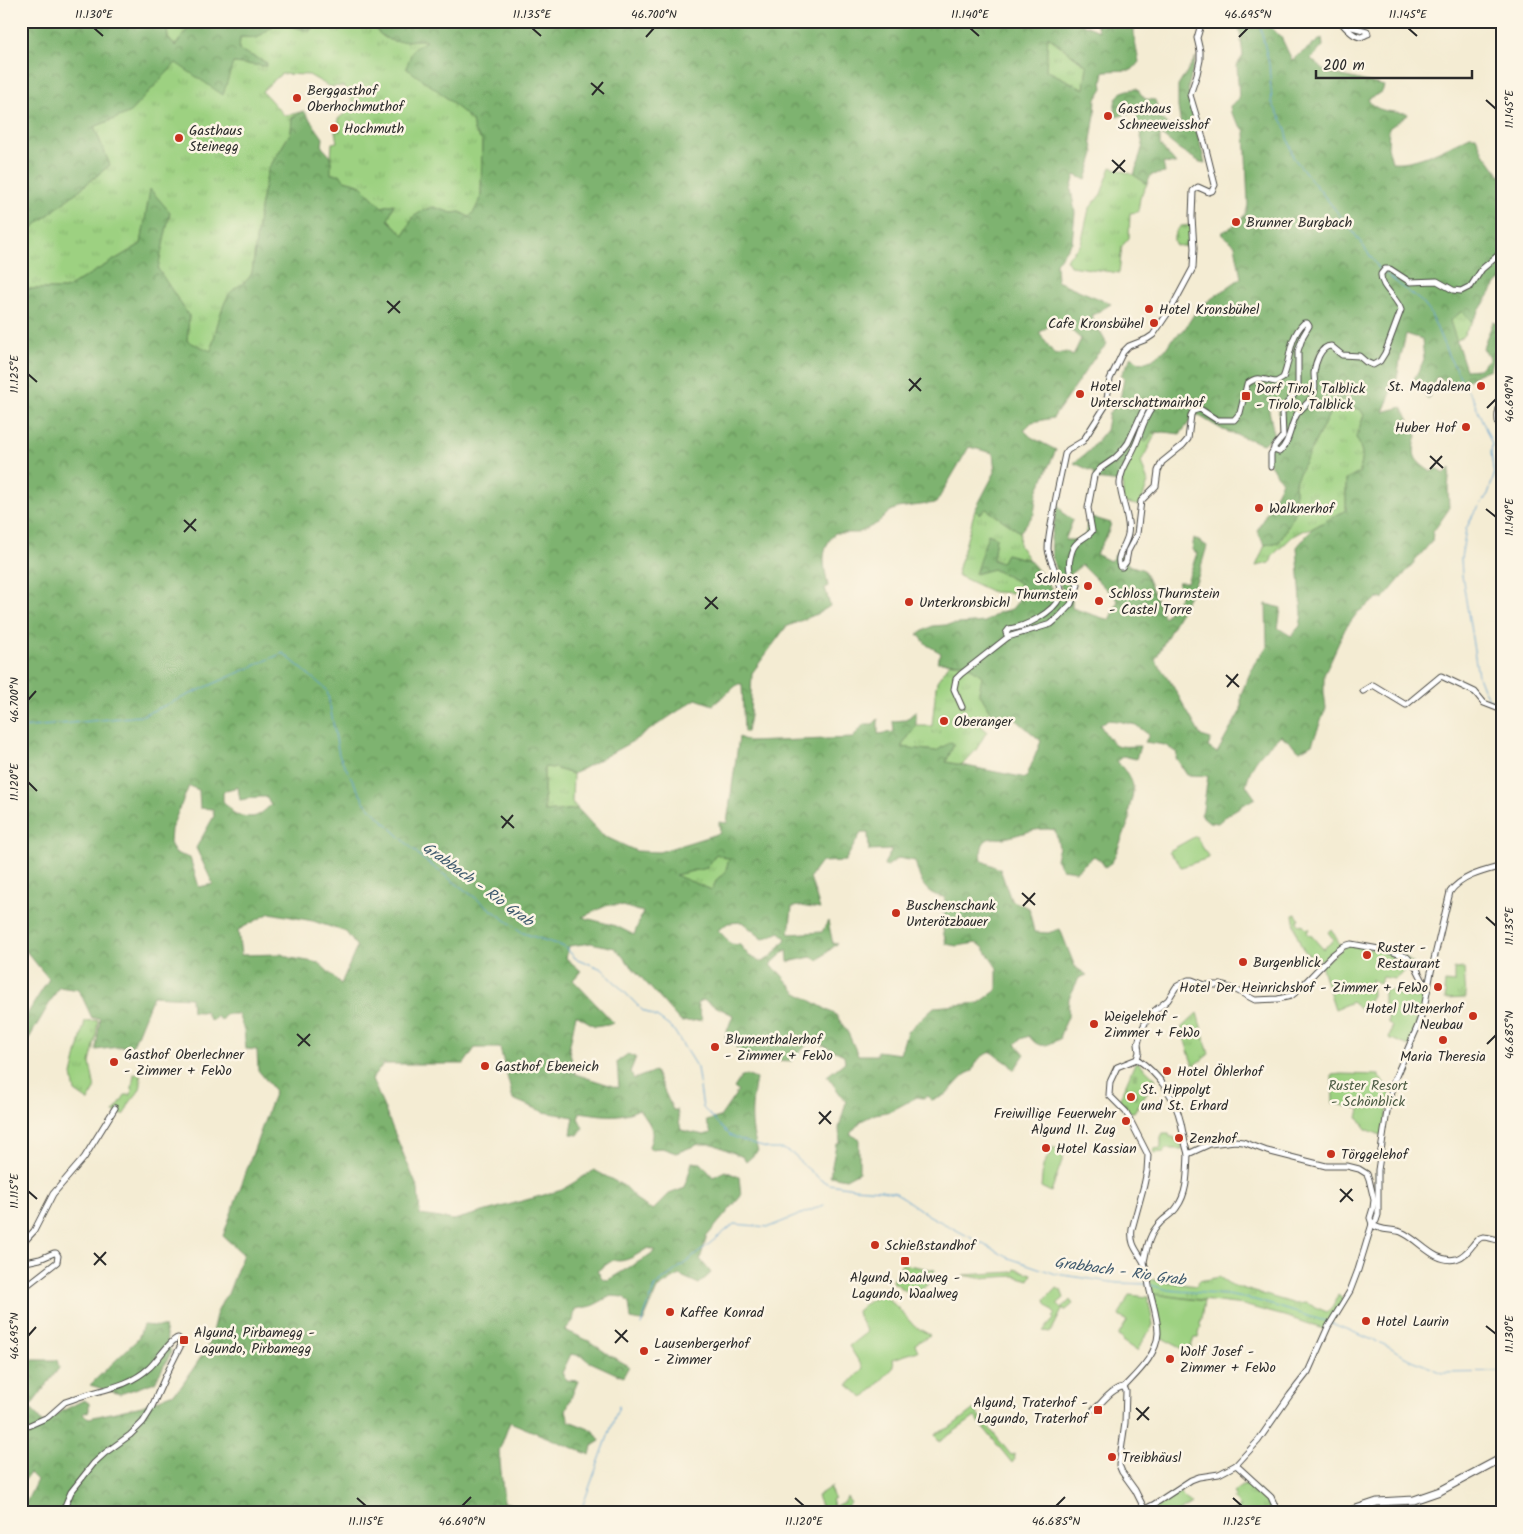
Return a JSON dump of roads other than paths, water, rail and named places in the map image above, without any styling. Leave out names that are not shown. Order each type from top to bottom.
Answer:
[{"type":"main road","points":[[1344,1513],[1377,1502],[1414,1500],[1440,1492],[1502,1458]]},
{"type":"street","points":[[1008,637],[1006,633],[1009,629],[1021,627],[1044,614],[1060,597],[1060,586],[1049,556],[1048,539],[1065,454],[1083,440],[1106,405],[1110,379],[1123,352],[1129,346],[1153,335],[1172,307],[1193,268],[1192,191],[1196,188],[1209,192],[1215,185],[1190,95],[1200,60],[1197,38],[1202,21]]},
{"type":"street","points":[[1340,21],[1359,37],[1368,34],[1366,31],[1352,27],[1347,21]]},
{"type":"street","points":[[1274,449],[1277,452],[1282,450],[1296,415],[1313,396],[1315,391],[1314,374],[1325,347],[1331,346],[1342,355],[1359,356],[1373,365],[1380,361],[1385,353],[1401,310],[1400,305],[1381,281],[1381,274],[1385,269],[1390,269],[1410,282],[1437,281],[1453,290],[1460,291],[1471,286],[1482,269],[1502,252]]},
{"type":"street","points":[[962,707],[954,689],[954,683],[958,676],[1008,637],[1043,628],[1051,624],[1071,604],[1078,585],[1070,571],[1071,559],[1076,543],[1087,537],[1092,531],[1088,508],[1094,476],[1101,468],[1114,459],[1128,443],[1145,406],[1150,404],[1152,408],[1146,415],[1120,482],[1128,532],[1126,542],[1118,559],[1122,567],[1126,562],[1128,551],[1137,534],[1141,501],[1156,486],[1158,471],[1162,462],[1188,439],[1193,411],[1200,409],[1217,420],[1234,420],[1242,409],[1247,384],[1261,378],[1276,382],[1283,378],[1289,350],[1300,326],[1305,322],[1309,326],[1298,351],[1298,387],[1283,408],[1282,436],[1271,454],[1270,467]]},
{"type":"street","points":[[1502,401],[1498,414],[1498,422],[1502,432]]},
{"type":"street","points":[[1363,691],[1373,685],[1406,705],[1441,676],[1475,692],[1484,703],[1502,710]]},
{"type":"street","points":[[1124,1387],[1126,1391],[1125,1423],[1120,1468],[1136,1490],[1141,1504],[1146,1508],[1191,1480],[1219,1474],[1236,1465],[1258,1441],[1304,1377],[1315,1357],[1328,1327],[1350,1291],[1372,1224],[1376,1221],[1378,1215],[1378,1170],[1393,1083],[1424,1008],[1452,890],[1460,882],[1471,876],[1502,866]]},
{"type":"street","points":[[1137,1059],[1139,1038],[1146,1021],[1153,1012],[1168,1000],[1176,987],[1188,980],[1205,985],[1221,985],[1242,992],[1255,1000],[1278,999],[1291,996],[1331,956],[1344,946],[1351,944],[1390,951],[1407,957],[1416,967],[1427,989]]},
{"type":"street","points":[[1137,1059],[1116,1068],[1110,1082],[1109,1095],[1126,1112],[1148,1155],[1144,1185],[1131,1234],[1134,1247],[1144,1262]]},
{"type":"street","points":[[1094,1409],[1120,1387],[1124,1387],[1147,1361],[1156,1343],[1157,1326],[1144,1262],[1152,1232],[1161,1221],[1178,1207],[1187,1176],[1188,1154],[1180,1121],[1167,1088],[1150,1068],[1137,1059]]},
{"type":"street","points":[[21,1245],[34,1231],[53,1194],[84,1158],[115,1108]]},
{"type":"street","points":[[1188,1154],[1210,1144],[1235,1141],[1326,1166],[1346,1166],[1359,1169],[1365,1172],[1369,1179],[1374,1200],[1370,1218],[1372,1224],[1376,1227],[1403,1233],[1441,1257],[1451,1259],[1462,1257],[1468,1253],[1481,1237],[1502,1241]]},
{"type":"street","points":[[21,1263],[40,1259],[54,1253],[58,1256],[57,1262],[21,1290]]},
{"type":"street","points":[[21,1429],[48,1417],[71,1400],[128,1382],[149,1368],[164,1353],[173,1339],[178,1338],[180,1340],[181,1345],[147,1417],[137,1429],[94,1463],[71,1492],[62,1513]]},
{"type":"street","points":[[1236,1465],[1271,1496],[1275,1506],[1274,1513]]},
{"type":"waterway","points":[[1259,21],[1269,64],[1272,103],[1285,126],[1293,157],[1354,233],[1380,270]]},
{"type":"waterway","points":[[1383,272],[1422,302],[1430,312],[1449,357],[1474,401],[1492,444],[1491,453],[1494,476],[1488,494],[1473,515],[1466,529],[1461,558],[1478,676],[1489,699],[1502,703]]},
{"type":"waterway","name":"Grabbach - Rio Grab","points":[[21,728],[141,716],[283,653],[327,690],[339,755],[365,803],[423,859],[523,933],[562,946],[575,958],[602,969],[642,1010],[658,1018],[673,1029],[697,1068],[703,1108],[729,1135],[770,1149],[782,1149],[795,1155],[800,1162],[821,1180],[829,1184],[896,1193],[928,1215],[1009,1258],[1056,1274],[1118,1283],[1147,1284]]},
{"type":"waterway","points":[[641,1325],[655,1286],[734,1224],[769,1227],[824,1205]]},
{"type":"waterway","name":"Grabbach - Rio Grab","points":[[1151,1285],[1168,1290],[1227,1295],[1255,1300],[1328,1322]]},
{"type":"waterway","name":"Grabbach - Rio Grab","points":[[1331,1323],[1390,1347],[1405,1357],[1443,1373],[1502,1372]]},
{"type":"waterway","points":[[580,1513],[619,1406]]},
{"type":"place","name":"Berggasthof Oberhochmuthof","points":[[297,98]]},
{"type":"place","name":"Gasthaus Schneeweisshof","points":[[1108,116]]},
{"type":"place","name":"Hochmuth","points":[[334,128]]},
{"type":"place","name":"Gasthaus Steinegg","points":[[179,138]]},
{"type":"place","name":"Brunner Burgbach","points":[[1236,222]]},
{"type":"place","name":"Hotel Kronsbühel","points":[[1149,309]]},
{"type":"place","name":"Cafe Kronsbühel","points":[[1154,323]]},
{"type":"place","name":"St. Magdalena","points":[[1481,386]]},
{"type":"place","name":"Hotel Unterschattmairhof","points":[[1080,394]]},
{"type":"place","name":"Dorf Tirol, Talblick - Tirolo, Talblick","points":[[1246,396]]},
{"type":"place","name":"Huber Hof","points":[[1466,427]]},
{"type":"place","name":"Walknerhof","points":[[1259,508]]},
{"type":"place","name":"Schloss Thurnstein","points":[[1088,586]]},
{"type":"place","name":"Schloss Thurnstein - Castel Torre","points":[[1099,601]]},
{"type":"place","name":"Unterkronsbichl","points":[[909,602]]},
{"type":"place","name":"Oberanger","points":[[944,721]]},
{"type":"place","name":"Buschenschank Unterötzbauer","points":[[896,913]]},
{"type":"place","name":"Ruster - Restaurant","points":[[1367,955]]},
{"type":"place","name":"Burgenblick","points":[[1243,962]]},
{"type":"place","name":"Hotel Der Heinrichshof - Zimmer + FeWo","points":[[1438,987]]},
{"type":"place","name":"Hotel Ultenerhof Neubau","points":[[1473,1016]]},
{"type":"place","name":"Weigelehof - Zimmer + FeWo","points":[[1094,1024]]},
{"type":"place","name":"Maria Theresia","points":[[1443,1040]]},
{"type":"place","name":"Blumenthalerhof - Zimmer + FeWo","points":[[715,1047]]},
{"type":"place","name":"Gasthof Oberlechner - Zimmer + FeWo","points":[[114,1062]]},
{"type":"place","name":"Gasthof Ebeneich","points":[[485,1066]]},
{"type":"place","name":"Hotel Öhlerhof","points":[[1167,1071]]},
{"type":"place","name":"St. Hippolyt und St. Erhard","points":[[1131,1097]]},
{"type":"place","name":"Freiwillige Feuerwehr Algund II. Zug","points":[[1126,1121]]},
{"type":"place","name":"Zenzhof","points":[[1179,1138]]},
{"type":"place","name":"Hotel Kassian","points":[[1046,1148]]},
{"type":"place","name":"Törggelehof","points":[[1331,1154]]},
{"type":"place","name":"Schießstandhof","points":[[875,1245]]},
{"type":"place","name":"Algund, Waalweg - Lagundo, Waalweg","points":[[905,1261]]},
{"type":"place","name":"Kaffee Konrad","points":[[670,1312]]},
{"type":"place","name":"Hotel Laurin","points":[[1366,1321]]},
{"type":"place","name":"Algund, Pirbamegg - Lagundo, Pirbamegg","points":[[184,1340]]},
{"type":"place","name":"Lausenbergerhof - Zimmer","points":[[644,1351]]},
{"type":"place","name":"Wolf Josef - Zimmer + FeWo","points":[[1170,1359]]},
{"type":"place","name":"Algund, Traterhof - Lagundo, Traterhof","points":[[1098,1410]]},
{"type":"place","name":"Treibhäusl","points":[[1112,1457]]},
{"type":"park label","name":"Ruster Resort - Schönblick","points":[[1368,1094]]}]
